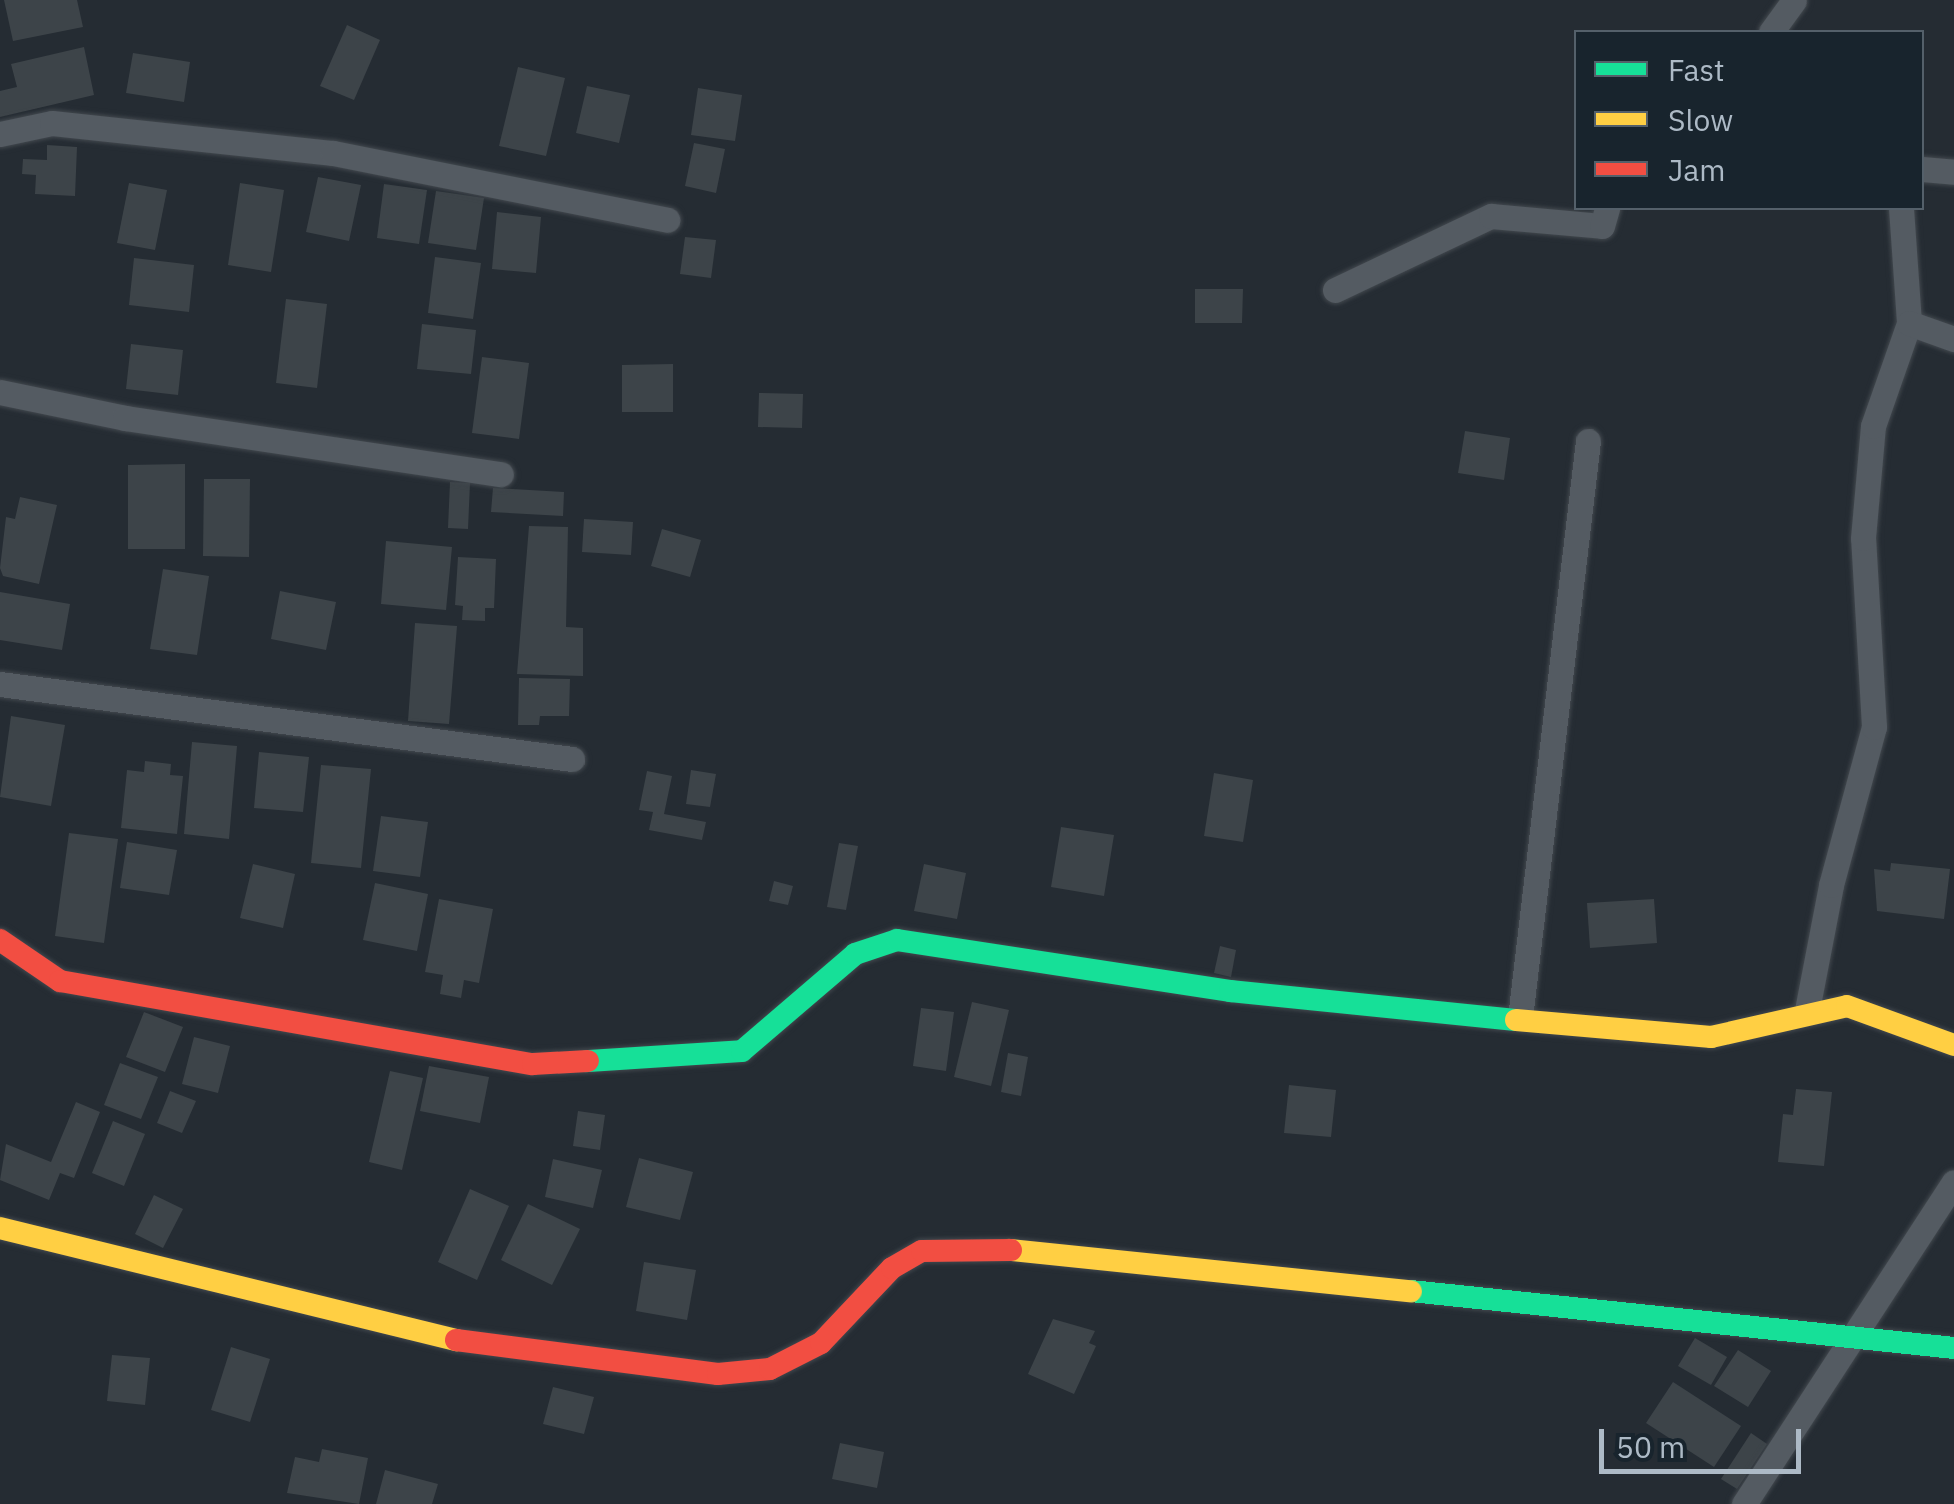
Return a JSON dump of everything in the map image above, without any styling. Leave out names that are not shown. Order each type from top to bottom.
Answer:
[{"type":"street","points":[[1772,30],[1794,0]]},
{"type":"street","points":[[0,134],[52,123],[332,153],[668,220]]},
{"type":"street","points":[[1924,169],[1954,172]]},
{"type":"street","points":[[1335,290],[1492,216],[1602,226],[1607,210]]},
{"type":"street","points":[[1807,1010],[1819,936],[1874,727],[1863,538],[1873,426],[1909,323],[1901,210]]},
{"type":"street","points":[[1909,323],[1954,339]]},
{"type":"street","points":[[0,392],[125,418],[501,474]]},
{"type":"street","points":[[1520,1018],[1588,441]]},
{"type":"street","points":[[0,684],[572,758]]},
{"type":"street","points":[[0,940],[60,981],[533,1064],[742,1051],[855,954],[897,940],[1230,991],[1711,1037],[1807,1010],[1847,1006],[1954,1045]]},
{"type":"street","points":[[1744,1504],[1954,1182]]},
{"type":"street","points":[[0,1228],[461,1340],[718,1374],[770,1368],[821,1342],[892,1268],[922,1251],[984,1247],[1954,1348]]},
{"type":"building","points":[[4,0],[77,0],[83,27],[13,41]]},
{"type":"building","points":[[347,25],[380,40],[354,100],[320,86]]},
{"type":"building","points":[[84,47],[94,95],[0,117],[0,91],[17,87],[11,64]]},
{"type":"building","points":[[133,53],[190,62],[184,102],[126,93]]},
{"type":"building","points":[[518,67],[565,78],[546,156],[499,146]]},
{"type":"building","points":[[587,86],[630,95],[619,143],[576,133]]},
{"type":"building","points":[[698,88],[742,95],[735,141],[691,135]]},
{"type":"building","points":[[694,143],[725,149],[716,193],[685,186]]},
{"type":"building","points":[[47,145],[77,147],[75,196],[35,194],[36,175],[22,174],[23,159],[47,160]]},
{"type":"building","points":[[318,177],[361,185],[349,241],[306,232]]},
{"type":"building","points":[[129,183],[167,190],[155,250],[117,243]]},
{"type":"building","points":[[240,183],[284,190],[271,272],[228,265]]},
{"type":"building","points":[[384,184],[427,190],[419,244],[377,238]]},
{"type":"building","points":[[436,191],[484,198],[476,250],[428,243]]},
{"type":"building","points":[[497,212],[541,217],[536,273],[492,269]]},
{"type":"building","points":[[685,237],[716,240],[711,278],[680,274]]},
{"type":"building","points":[[435,257],[481,263],[473,319],[428,313]]},
{"type":"building","points":[[134,258],[194,265],[189,312],[129,305]]},
{"type":"building","points":[[1195,289],[1243,289],[1242,323],[1195,323]]},
{"type":"building","points":[[286,299],[327,304],[317,388],[276,383]]},
{"type":"building","points":[[422,324],[476,330],[471,374],[417,369]]},
{"type":"building","points":[[131,344],[183,350],[178,395],[126,389]]},
{"type":"building","points":[[482,357],[529,363],[519,439],[472,433]]},
{"type":"building","points":[[673,364],[673,412],[622,412],[622,365]]},
{"type":"building","points":[[759,393],[803,394],[802,428],[758,427]]},
{"type":"building","points":[[1465,431],[1510,438],[1504,480],[1458,473]]},
{"type":"building","points":[[185,464],[185,549],[128,549],[128,465]]},
{"type":"building","points":[[204,479],[250,479],[249,557],[203,556]]},
{"type":"building","points":[[450,482],[470,483],[468,529],[448,528]]},
{"type":"building","points":[[493,488],[564,492],[563,516],[491,512]]},
{"type":"building","points":[[20,497],[57,505],[39,584],[3,576],[0,568],[6,517],[15,519]]},
{"type":"building","points":[[584,519],[633,522],[631,555],[582,552]]},
{"type":"building","points":[[529,526],[568,527],[566,627],[583,628],[583,676],[517,674]]},
{"type":"building","points":[[662,529],[701,540],[690,577],[651,566]]},
{"type":"building","points":[[386,541],[452,547],[446,610],[381,604]]},
{"type":"building","points":[[458,557],[496,559],[494,608],[485,608],[485,621],[462,620],[463,606],[455,605]]},
{"type":"building","points":[[163,569],[209,576],[197,655],[150,649]]},
{"type":"building","points":[[280,591],[336,602],[326,650],[271,639]]},
{"type":"building","points":[[0,592],[70,604],[62,650],[0,640]]},
{"type":"building","points":[[415,623],[457,626],[449,724],[408,721]]},
{"type":"building","points":[[519,678],[570,679],[569,716],[540,716],[539,725],[518,725]]},
{"type":"building","points":[[11,716],[65,725],[51,806],[0,797]]},
{"type":"building","points":[[192,742],[237,746],[229,839],[184,834]]},
{"type":"building","points":[[259,752],[309,757],[303,812],[254,808]]},
{"type":"building","points":[[145,761],[171,764],[170,775],[183,776],[177,834],[121,828],[127,770],[144,772]]},
{"type":"building","points":[[321,765],[371,769],[361,868],[311,863]]},
{"type":"building","points":[[691,770],[716,774],[710,807],[686,804]]},
{"type":"building","points":[[647,771],[672,776],[664,814],[706,822],[702,840],[649,830],[653,812],[639,810]]},
{"type":"building","points":[[1214,773],[1253,780],[1243,842],[1204,836]]},
{"type":"building","points":[[381,816],[428,822],[420,877],[373,871]]},
{"type":"building","points":[[1061,827],[1114,835],[1104,896],[1051,887]]},
{"type":"building","points":[[69,833],[118,839],[104,943],[55,936]]},
{"type":"building","points":[[127,842],[177,850],[169,895],[120,888]]},
{"type":"building","points":[[839,843],[858,846],[846,910],[827,907]]},
{"type":"building","points":[[1891,863],[1950,869],[1944,919],[1877,911],[1874,869],[1890,871]]},
{"type":"building","points":[[253,864],[295,874],[283,928],[240,918]]},
{"type":"building","points":[[924,864],[966,873],[957,919],[914,911]]},
{"type":"building","points":[[774,881],[793,886],[788,905],[769,901]]},
{"type":"building","points":[[375,883],[428,894],[417,951],[363,940]]},
{"type":"building","points":[[439,899],[493,909],[479,983],[464,980],[461,998],[440,994],[443,975],[425,972]]},
{"type":"building","points":[[1654,899],[1657,943],[1590,948],[1587,903]]},
{"type":"building","points":[[1220,946],[1236,950],[1231,977],[1214,973]]},
{"type":"building","points":[[972,1002],[1009,1010],[991,1086],[954,1077]]},
{"type":"building","points":[[921,1008],[954,1012],[946,1071],[913,1066]]},
{"type":"building","points":[[144,1012],[183,1027],[165,1072],[126,1057]]},
{"type":"building","points":[[194,1037],[230,1046],[218,1093],[182,1084]]},
{"type":"building","points":[[1008,1053],[1028,1057],[1021,1096],[1001,1092]]},
{"type":"building","points":[[120,1063],[158,1077],[141,1119],[104,1105]]},
{"type":"building","points":[[429,1066],[489,1077],[480,1123],[420,1111]]},
{"type":"building","points":[[390,1071],[423,1078],[402,1170],[369,1162]]},
{"type":"building","points":[[1289,1085],[1336,1090],[1331,1137],[1284,1133]]},
{"type":"building","points":[[1796,1089],[1832,1092],[1824,1166],[1778,1162],[1783,1114],[1793,1115]]},
{"type":"building","points":[[170,1091],[196,1101],[182,1133],[157,1123]]},
{"type":"building","points":[[76,1102],[100,1112],[74,1178],[60,1173],[49,1200],[0,1180],[6,1144],[51,1162]]},
{"type":"building","points":[[578,1111],[605,1115],[600,1150],[573,1146]]},
{"type":"building","points":[[113,1121],[145,1134],[124,1186],[92,1173]]},
{"type":"building","points":[[639,1158],[693,1172],[680,1220],[626,1207]]},
{"type":"building","points":[[553,1159],[602,1170],[593,1208],[545,1197]]},
{"type":"building","points":[[470,1189],[509,1206],[477,1280],[438,1262]]},
{"type":"building","points":[[154,1195],[183,1209],[163,1248],[135,1234]]},
{"type":"building","points":[[528,1204],[580,1229],[552,1285],[501,1260]]},
{"type":"building","points":[[644,1262],[696,1270],[687,1320],[636,1311]]},
{"type":"building","points":[[1053,1319],[1095,1331],[1089,1343],[1096,1346],[1074,1394],[1028,1374]]},
{"type":"building","points":[[1695,1338],[1727,1357],[1711,1385],[1678,1366]]},
{"type":"building","points":[[231,1347],[270,1359],[250,1422],[211,1410]]},
{"type":"building","points":[[1738,1350],[1771,1371],[1748,1407],[1714,1386]]},
{"type":"building","points":[[112,1355],[150,1358],[145,1405],[107,1401]]},
{"type":"building","points":[[1673,1382],[1741,1426],[1714,1467],[1646,1423]]},
{"type":"building","points":[[553,1387],[594,1397],[584,1434],[543,1424]]},
{"type":"building","points":[[1751,1433],[1767,1444],[1737,1489],[1721,1479]]},
{"type":"building","points":[[840,1443],[884,1452],[877,1488],[832,1479]]},
{"type":"building","points":[[322,1449],[368,1458],[359,1504],[287,1493],[295,1457],[319,1462]]},
{"type":"building","points":[[385,1470],[438,1484],[432,1504],[376,1504]]},
{"type":"traffic: fast","points":[[588,1061],[742,1051],[855,954],[897,940],[1230,991],[1516,1020]]},
{"type":"traffic: fast","points":[[1411,1291],[1954,1348]]},
{"type":"traffic: slow","points":[[1516,1020],[1711,1037],[1847,1006],[1954,1045]]},
{"type":"traffic: slow","points":[[0,1228],[456,1340]]},
{"type":"traffic: slow","points":[[1011,1250],[1411,1291]]},
{"type":"traffic: jam","points":[[0,940],[60,981],[533,1064],[588,1061]]},
{"type":"traffic: jam","points":[[456,1340],[718,1374],[770,1369],[821,1343],[892,1268],[922,1251],[1011,1250]]}]
